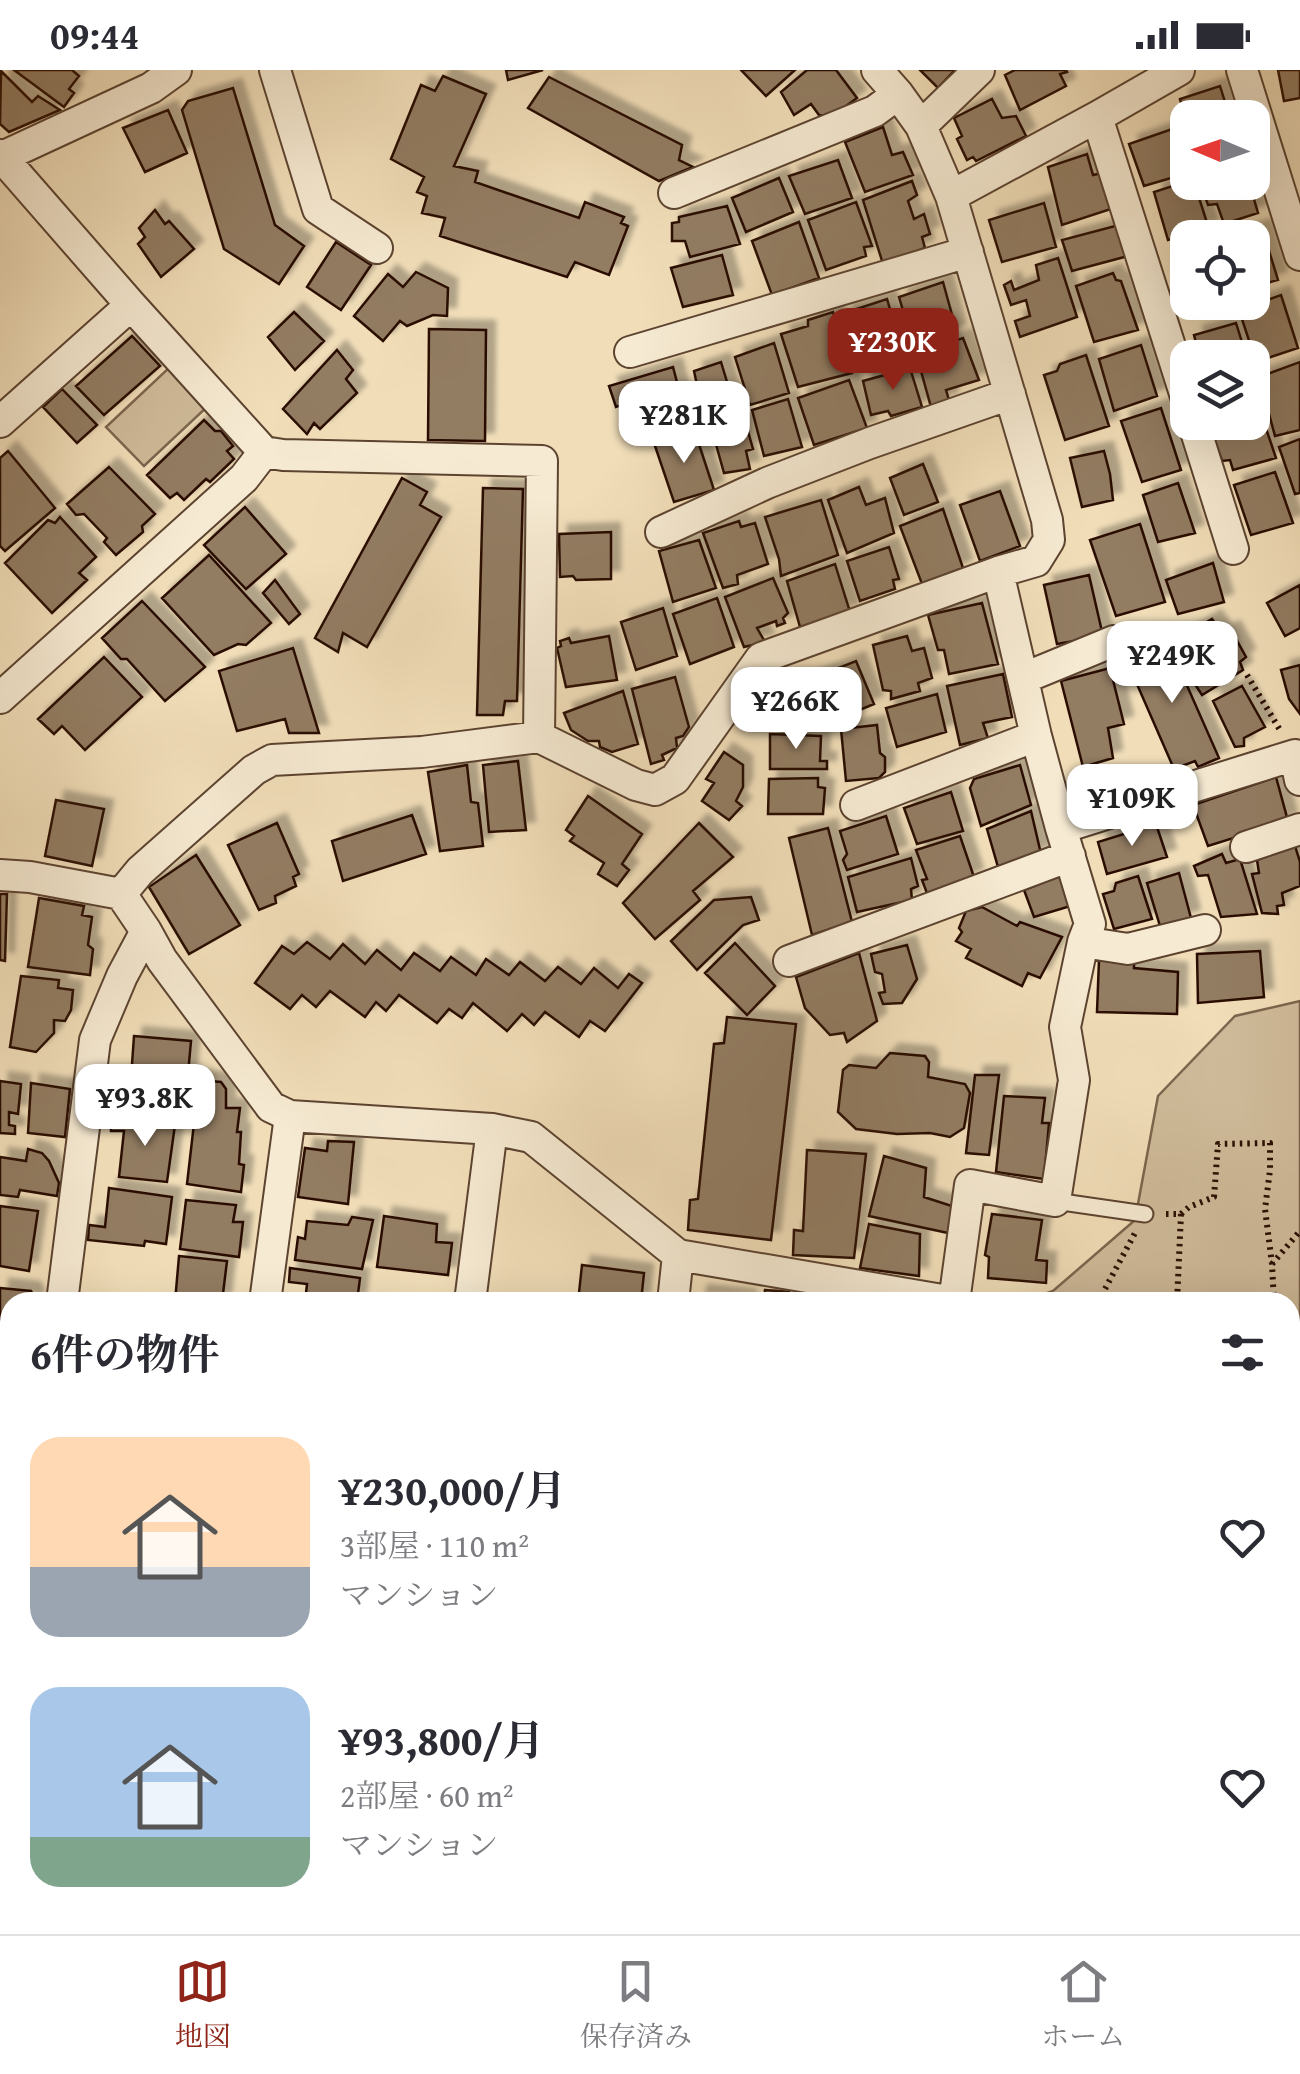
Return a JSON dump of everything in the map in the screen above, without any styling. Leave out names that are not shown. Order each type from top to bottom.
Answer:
[{"type":"street","points":[[176,70],[150,88],[1,156],[264,452],[542,460],[539,737]]},
{"type":"street","points":[[274,70],[318,210],[377,248]]},
{"type":"street","points":[[121,894],[140,871],[254,770],[272,760],[422,752],[539,737],[654,790],[676,779],[761,658],[1036,561],[1049,540],[1046,520],[952,196],[922,126],[877,70]]},
{"type":"street","points":[[922,126],[979,70]]},
{"type":"street","points":[[952,196],[1179,70]]},
{"type":"street","points":[[1242,70],[1300,255]]},
{"type":"street","points":[[674,192],[875,111],[898,94]]},
{"type":"street","points":[[1098,117],[1170,347]]},
{"type":"street","points":[[630,352],[968,252]]},
{"type":"street","points":[[0,422],[130,305]]},
{"type":"street","points":[[661,532],[768,483],[1010,394]]},
{"type":"street","points":[[1200,440],[1233,548]]},
{"type":"street","points":[[0,698],[244,478],[264,452]]},
{"type":"street","points":[[955,1292],[970,1186],[1055,1201],[1074,1080],[1065,1027],[1090,924],[1036,736],[998,572]]},
{"type":"street","points":[[1024,678],[1114,641]]},
{"type":"street","points":[[856,805],[1036,736]]},
{"type":"street","points":[[788,961],[1065,842],[1297,768]]},
{"type":"street","points":[[1246,848],[1300,829]]},
{"type":"street","points":[[0,875],[30,876],[121,894],[162,960],[270,1107],[290,1116],[492,1129],[531,1138],[678,1255],[895,1292]]},
{"type":"street","points":[[1083,942],[1128,948],[1205,930]]},
{"type":"street","points":[[63,1292],[94,1040],[146,931]]},
{"type":"street","points":[[267,1292],[290,1116]]},
{"type":"street","points":[[471,1292],[492,1129]]},
{"type":"street","points":[[674,1292],[678,1255]]},
{"type":"lane","points":[[1055,1201],[1144,1214]]},
{"type":"path","points":[[1247,675],[1297,768]]},
{"type":"path","points":[[1103,1292],[1144,1214],[1181,1214],[1214,1197],[1218,1144],[1270,1143],[1265,1209],[1273,1292]]},
{"type":"path","points":[[1177,1292],[1181,1214]]},
{"type":"path","points":[[1272,1264],[1300,1231]]},
{"type":"shaded area","points":[[172,365],[207,407],[144,466],[106,427]]},
{"type":"shaded area","points":[[1300,1001],[1300,1292],[1050,1292],[1135,1220],[1158,1096],[1235,1016]]},
{"type":"building","points":[[14,70],[72,70],[79,76],[69,89],[74,93],[64,107]]},
{"type":"building","points":[[506,70],[543,70],[508,80]]},
{"type":"building","points":[[741,70],[795,70],[766,96]]},
{"type":"building","points":[[807,70],[836,70],[857,98],[831,117],[819,115],[811,104],[794,115],[781,92]]},
{"type":"building","points":[[920,70],[955,70],[938,88]]},
{"type":"building","points":[[1015,70],[1066,70],[1060,74],[1066,86],[1020,110],[1005,75]]},
{"type":"building","points":[[1278,70],[1300,70],[1300,98],[1284,101]]},
{"type":"building","points":[[1,71],[32,102],[38,96],[60,110],[9,132],[0,124]]},
{"type":"building","points":[[443,76],[486,94],[454,166],[478,171],[475,182],[579,218],[585,202],[624,217],[621,223],[628,226],[609,275],[575,262],[567,277],[440,236],[445,218],[422,213],[427,196],[417,192],[424,177],[391,159],[421,85],[435,91]]},
{"type":"building","points":[[549,77],[682,145],[679,160],[693,167],[659,181],[528,108]]},
{"type":"building","points":[[1220,86],[1224,100],[1180,100]]},
{"type":"building","points":[[233,88],[275,225],[304,246],[279,284],[224,249],[182,110],[188,101]]},
{"type":"building","points":[[992,99],[1002,118],[1016,116],[1026,136],[976,161],[973,157],[967,160],[957,139],[962,136],[954,118]]},
{"type":"building","points":[[168,110],[187,153],[145,172],[123,128]]},
{"type":"building","points":[[883,127],[892,155],[903,152],[913,175],[865,192],[845,142]]},
{"type":"building","points":[[1170,130],[1170,178],[1144,186],[1129,144]]},
{"type":"building","points":[[1087,154],[1093,175],[1103,173],[1114,208],[1062,225],[1048,167]]},
{"type":"building","points":[[838,160],[852,198],[805,214],[789,176]]},
{"type":"building","points":[[779,178],[793,212],[746,232],[732,198]]},
{"type":"building","points":[[912,181],[917,195],[908,201],[914,219],[924,214],[930,234],[922,237],[925,248],[883,264],[863,200]]},
{"type":"building","points":[[1170,187],[1170,200],[1200,200],[1206,220],[1170,220],[1168,240],[1154,192]]},
{"type":"building","points":[[1206,200],[1254,200],[1258,213],[1223,220],[1217,204],[1208,205]]},
{"type":"building","points":[[856,202],[872,246],[864,247],[866,256],[826,270],[808,220]]},
{"type":"building","points":[[1044,203],[1056,247],[1002,262],[989,220]]},
{"type":"building","points":[[727,206],[740,244],[690,257],[685,241],[672,241],[672,223],[679,222],[679,217]]},
{"type":"building","points":[[155,210],[194,249],[161,277],[138,244],[145,237],[139,228]]},
{"type":"building","points":[[799,222],[819,278],[772,295],[752,241]]},
{"type":"building","points":[[1119,225],[1128,256],[1072,271],[1062,240]]},
{"type":"building","points":[[336,242],[371,265],[341,310],[307,287]]},
{"type":"building","points":[[1270,254],[1278,280],[1270,282]]},
{"type":"building","points":[[722,255],[733,295],[683,307],[671,268]]},
{"type":"building","points":[[1058,258],[1077,317],[1020,337],[1015,321],[1030,316],[1026,300],[1011,305],[1004,285],[1011,281],[1014,290],[1039,280],[1036,265]]},
{"type":"building","points":[[416,272],[448,288],[447,316],[433,315],[407,326],[400,321],[383,341],[354,316],[388,274],[403,287]]},
{"type":"building","points":[[1113,273],[1121,281],[1138,330],[1094,342],[1076,286]]},
{"type":"building","points":[[943,282],[957,333],[914,348],[899,297]]},
{"type":"building","points":[[1281,295],[1298,348],[1270,357],[1270,340],[1249,340],[1242,320],[1270,320],[1270,299]]},
{"type":"building","points":[[887,299],[902,350],[859,363],[844,313]]},
{"type":"building","points":[[294,312],[324,341],[295,370],[268,337]]},
{"type":"building","points":[[833,312],[852,373],[798,387],[781,334],[808,326],[808,320]]},
{"type":"building","points":[[1236,323],[1241,340],[1195,340],[1194,335]]},
{"type":"building","points":[[429,329],[486,330],[485,441],[428,440]]},
{"type":"building","points":[[132,336],[160,366],[104,415],[76,386]]},
{"type":"building","points":[[963,338],[979,380],[946,390],[949,400],[931,407],[916,353]]},
{"type":"building","points":[[774,343],[789,393],[750,405],[735,357]]},
{"type":"building","points":[[1141,345],[1157,396],[1114,411],[1099,359]]},
{"type":"building","points":[[337,350],[353,370],[346,379],[357,393],[320,429],[314,423],[307,434],[283,409]]},
{"type":"building","points":[[1086,355],[1109,426],[1065,440],[1044,375],[1057,371],[1060,364]]},
{"type":"building","points":[[721,362],[734,405],[699,416],[691,387],[697,385],[694,371]]},
{"type":"building","points":[[1300,362],[1300,430],[1275,436],[1270,418],[1270,373]]},
{"type":"building","points":[[673,367],[688,424],[649,435],[636,400],[616,407],[609,386]]},
{"type":"building","points":[[910,368],[922,407],[891,416],[888,411],[871,415],[863,381]]},
{"type":"building","points":[[849,380],[867,428],[814,445],[798,398]]},
{"type":"building","points":[[62,389],[97,425],[77,443],[43,407]]},
{"type":"building","points":[[788,399],[802,447],[764,456],[752,410]]},
{"type":"building","points":[[1161,408],[1181,470],[1142,482],[1121,421]]},
{"type":"building","points":[[204,420],[215,431],[221,431],[233,446],[227,451],[234,459],[184,500],[177,493],[170,498],[147,475]]},
{"type":"building","points":[[745,421],[753,449],[746,451],[750,469],[724,473],[712,430]]},
{"type":"building","points":[[694,429],[714,490],[674,502],[654,443]]},
{"type":"building","points":[[1300,439],[1300,493],[1295,494],[1279,447]]},
{"type":"building","points":[[1214,440],[1270,440],[1276,458],[1233,470],[1230,460],[1222,461]]},
{"type":"building","points":[[8,451],[55,508],[5,551],[0,546],[0,458]]},
{"type":"building","points":[[1104,451],[1113,500],[1082,507],[1070,458]]},
{"type":"building","points":[[923,464],[938,502],[904,515],[890,478]]},
{"type":"building","points":[[109,467],[155,514],[142,526],[143,532],[116,555],[104,542],[107,538],[84,514],[76,515],[67,504]]},
{"type":"building","points":[[1275,472],[1293,523],[1251,535],[1234,485]]},
{"type":"building","points":[[402,478],[427,492],[420,505],[441,517],[367,647],[343,633],[338,652],[315,638]]},
{"type":"building","points":[[1178,483],[1195,533],[1158,542],[1143,495]]},
{"type":"building","points":[[859,487],[866,505],[885,498],[894,533],[847,553],[828,500]]},
{"type":"building","points":[[483,488],[523,489],[517,701],[505,701],[503,715],[477,715]]},
{"type":"building","points":[[1000,491],[1020,546],[980,561],[960,505]]},
{"type":"building","points":[[821,500],[838,555],[781,576],[765,517]]},
{"type":"building","points":[[245,507],[286,554],[246,589],[204,545]]},
{"type":"building","points":[[943,509],[963,568],[922,584],[900,526]]},
{"type":"building","points":[[60,517],[96,557],[79,573],[87,580],[52,613],[5,563],[48,520],[55,523]]},
{"type":"building","points":[[739,521],[741,527],[755,523],[768,564],[737,575],[738,584],[723,588],[703,533]]},
{"type":"building","points":[[1140,524],[1165,602],[1116,616],[1090,540]]},
{"type":"building","points":[[611,532],[611,579],[560,577],[559,534]]},
{"type":"building","points":[[699,540],[716,588],[673,602],[659,551]]},
{"type":"building","points":[[889,547],[899,579],[893,580],[895,589],[860,601],[847,561]]},
{"type":"building","points":[[209,555],[271,623],[246,645],[238,644],[214,655],[162,598]]},
{"type":"building","points":[[1213,563],[1224,602],[1178,614],[1166,580]]},
{"type":"building","points":[[835,564],[850,612],[800,627],[787,581]]},
{"type":"building","points":[[1089,575],[1103,636],[1057,644],[1044,585]]},
{"type":"building","points":[[773,578],[788,613],[783,618],[785,623],[777,626],[776,621],[757,628],[765,642],[744,647],[725,597]]},
{"type":"building","points":[[275,580],[300,614],[289,624],[263,593]]},
{"type":"building","points":[[1300,585],[1300,628],[1285,636],[1267,603]]},
{"type":"building","points":[[717,598],[734,647],[690,664],[673,614]]},
{"type":"building","points":[[142,601],[205,667],[165,701],[102,638]]},
{"type":"building","points":[[982,603],[998,664],[949,674],[944,650],[938,650],[928,615]]},
{"type":"building","points":[[663,608],[677,656],[636,670],[621,622]]},
{"type":"building","points":[[1212,619],[1223,634],[1231,630],[1246,657],[1240,662],[1243,670],[1202,695],[1191,678],[1199,673],[1179,639]]},
{"type":"building","points":[[609,636],[617,680],[566,687],[557,648],[560,641],[569,638],[571,643]]},
{"type":"building","points":[[907,636],[912,651],[924,648],[932,678],[918,683],[920,691],[891,699],[891,691],[883,690],[873,645]]},
{"type":"building","points":[[1166,638],[1219,758],[1198,767],[1195,761],[1174,769],[1126,659]]},
{"type":"building","points":[[293,648],[319,733],[289,733],[285,719],[237,731],[219,671]]},
{"type":"building","points":[[104,657],[142,697],[85,750],[62,726],[54,734],[38,719]]},
{"type":"building","points":[[856,661],[874,704],[852,713],[853,719],[826,726],[808,680]]},
{"type":"building","points":[[1300,665],[1300,714],[1289,699],[1281,670]]},
{"type":"building","points":[[1110,668],[1124,724],[1108,728],[1113,758],[1083,767],[1061,681]]},
{"type":"building","points":[[1003,674],[1012,717],[983,723],[988,738],[960,745],[947,686]]},
{"type":"building","points":[[675,677],[689,727],[676,738],[677,748],[662,755],[664,760],[651,764],[632,689]]},
{"type":"building","points":[[1242,686],[1265,727],[1244,738],[1244,746],[1235,747],[1213,701]]},
{"type":"building","points":[[623,691],[638,744],[612,752],[600,747],[599,741],[588,741],[571,730],[564,713]]},
{"type":"building","points":[[937,694],[946,732],[897,747],[886,708]]},
{"type":"building","points":[[877,725],[885,772],[879,778],[846,781],[841,729]]},
{"type":"building","points":[[770,734],[821,736],[820,761],[827,761],[827,769],[770,769]]},
{"type":"building","points":[[724,752],[743,765],[743,787],[736,801],[742,806],[729,820],[702,801],[714,783],[706,779]]},
{"type":"building","points":[[518,761],[526,830],[489,832],[483,765]]},
{"type":"building","points":[[467,765],[471,802],[478,803],[483,846],[440,851],[428,772]]},
{"type":"building","points":[[1020,765],[1031,805],[981,826],[970,788],[974,779]]},
{"type":"building","points":[[1276,777],[1288,821],[1208,846],[1193,805]]},
{"type":"building","points":[[818,778],[818,787],[825,788],[823,814],[768,814],[769,779]]},
{"type":"building","points":[[951,792],[963,831],[917,844],[904,808]]},
{"type":"building","points":[[588,796],[642,834],[622,864],[629,870],[617,886],[598,874],[604,863],[570,841],[574,836],[566,830]]},
{"type":"building","points":[[56,800],[104,809],[92,866],[45,856]]},
{"type":"building","points":[[1031,811],[1041,854],[998,867],[987,829]]},
{"type":"building","points":[[412,815],[426,854],[343,881],[332,841]]},
{"type":"building","points":[[886,816],[898,854],[847,870],[840,831]]},
{"type":"building","points":[[277,823],[299,874],[293,877],[296,886],[275,896],[276,903],[259,910],[228,845]]},
{"type":"building","points":[[699,823],[733,857],[693,891],[700,900],[655,939],[623,903]]},
{"type":"building","points":[[1156,824],[1167,857],[1107,874],[1098,842]]},
{"type":"building","points":[[828,828],[852,922],[812,935],[789,838]]},
{"type":"building","points":[[960,836],[974,877],[928,896],[922,880],[927,879],[916,850]]},
{"type":"building","points":[[1295,846],[1300,886],[1282,893],[1284,905],[1277,906],[1278,914],[1262,913],[1252,874],[1259,873],[1257,860]]},
{"type":"building","points":[[1222,854],[1226,863],[1240,859],[1257,914],[1221,917],[1208,875],[1198,876],[1194,866]]},
{"type":"building","points":[[196,855],[240,925],[189,954],[149,887]]},
{"type":"building","points":[[911,858],[918,886],[911,889],[912,900],[857,912],[848,877]]},
{"type":"building","points":[[1179,873],[1191,918],[1160,926],[1147,883]]},
{"type":"building","points":[[1059,876],[1074,905],[1034,917],[1024,890]]},
{"type":"building","points":[[1138,876],[1152,919],[1114,929],[1103,894],[1114,891],[1116,883]]},
{"type":"building","points":[[0,894],[7,894],[5,961],[0,960]]},
{"type":"building","points":[[751,897],[759,920],[743,925],[697,970],[671,941],[714,900]]},
{"type":"building","points":[[39,898],[84,906],[82,915],[92,917],[88,945],[93,949],[90,975],[28,967]]},
{"type":"building","points":[[982,907],[1017,926],[1020,922],[1062,937],[1040,978],[1028,973],[1022,986],[966,958],[971,949],[956,941],[962,932],[959,928],[966,911]]},
{"type":"building","points":[[307,942],[330,959],[343,944],[365,964],[377,950],[401,970],[414,953],[440,971],[451,957],[476,975],[486,959],[509,975],[520,962],[545,981],[558,967],[581,984],[594,968],[618,988],[629,974],[642,983],[605,1031],[590,1021],[579,1037],[545,1012],[534,1025],[522,1014],[507,1031],[473,1003],[462,1018],[449,1009],[437,1023],[399,995],[386,1011],[376,1002],[365,1017],[330,991],[316,1007],[302,995],[290,1009],[255,983],[282,946],[294,954]]},
{"type":"building","points":[[735,943],[775,986],[747,1015],[705,973]]},
{"type":"building","points":[[907,945],[917,979],[902,1003],[883,1004],[879,993],[885,992],[882,974],[875,972],[871,954]]},
{"type":"building","points":[[1260,951],[1264,997],[1198,1003],[1197,954]]},
{"type":"building","points":[[859,953],[877,1021],[847,1042],[844,1033],[830,1035],[805,1008],[796,977]]},
{"type":"building","points":[[1099,960],[1134,960],[1134,968],[1178,972],[1177,1014],[1097,1012]]},
{"type":"building","points":[[21,976],[59,980],[58,988],[73,990],[71,1010],[65,1021],[54,1020],[54,1033],[36,1052],[10,1047]]},
{"type":"building","points":[[727,1017],[796,1024],[771,1240],[688,1230],[690,1200],[698,1199],[714,1044],[724,1043]]},
{"type":"building","points":[[134,1036],[191,1041],[186,1097],[175,1096],[175,1104],[166,1103],[165,1114],[142,1113],[143,1092],[130,1092]]},
{"type":"building","points":[[890,1053],[925,1056],[929,1062],[928,1077],[965,1084],[970,1093],[964,1128],[950,1137],[856,1129],[838,1112],[843,1070],[849,1065],[876,1068]]},
{"type":"building","points":[[975,1075],[999,1075],[989,1155],[966,1153]]},
{"type":"building","points":[[199,1080],[221,1082],[226,1089],[226,1108],[240,1108],[239,1164],[244,1165],[241,1192],[187,1184]]},
{"type":"building","points":[[0,1081],[21,1084],[18,1114],[9,1112],[9,1125],[15,1126],[15,1134],[0,1133]]},
{"type":"building","points":[[31,1083],[70,1089],[65,1137],[28,1133]]},
{"type":"building","points":[[1004,1096],[1045,1098],[1042,1123],[1049,1123],[1044,1179],[996,1172]]},
{"type":"building","points":[[111,1118],[175,1125],[167,1182],[119,1177],[124,1131],[111,1131]]},
{"type":"building","points":[[328,1141],[354,1142],[348,1204],[298,1197],[305,1148],[327,1151]]},
{"type":"building","points":[[28,1149],[42,1153],[49,1161],[59,1183],[57,1196],[20,1190],[18,1197],[0,1195],[0,1157],[26,1161]]},
{"type":"building","points":[[807,1150],[866,1154],[854,1258],[793,1255],[794,1230],[803,1231]]},
{"type":"building","points":[[884,1156],[926,1168],[924,1197],[955,1207],[948,1233],[869,1216]]},
{"type":"building","points":[[109,1188],[172,1197],[166,1244],[145,1241],[144,1246],[88,1240],[89,1225],[105,1227]]},
{"type":"building","points":[[186,1200],[236,1205],[233,1222],[243,1222],[239,1257],[180,1249]]},
{"type":"building","points":[[0,1206],[38,1211],[29,1271],[0,1266]]},
{"type":"building","points":[[992,1214],[1042,1220],[1036,1260],[1047,1261],[1046,1283],[988,1278],[989,1257],[985,1255]]},
{"type":"building","points":[[384,1216],[437,1224],[436,1242],[452,1243],[448,1275],[377,1267]]},
{"type":"building","points":[[352,1217],[373,1220],[362,1269],[295,1260],[298,1237],[305,1239],[307,1221],[348,1225]]},
{"type":"building","points":[[869,1224],[920,1234],[919,1276],[860,1268]]},
{"type":"building","points":[[179,1256],[227,1261],[223,1292],[176,1292]]},
{"type":"building","points":[[582,1265],[644,1273],[642,1292],[579,1292]]},
{"type":"building","points":[[290,1268],[360,1278],[358,1292],[306,1292],[307,1284],[289,1282]]},
{"type":"building","points":[[0,1288],[32,1292],[0,1292]]}]
